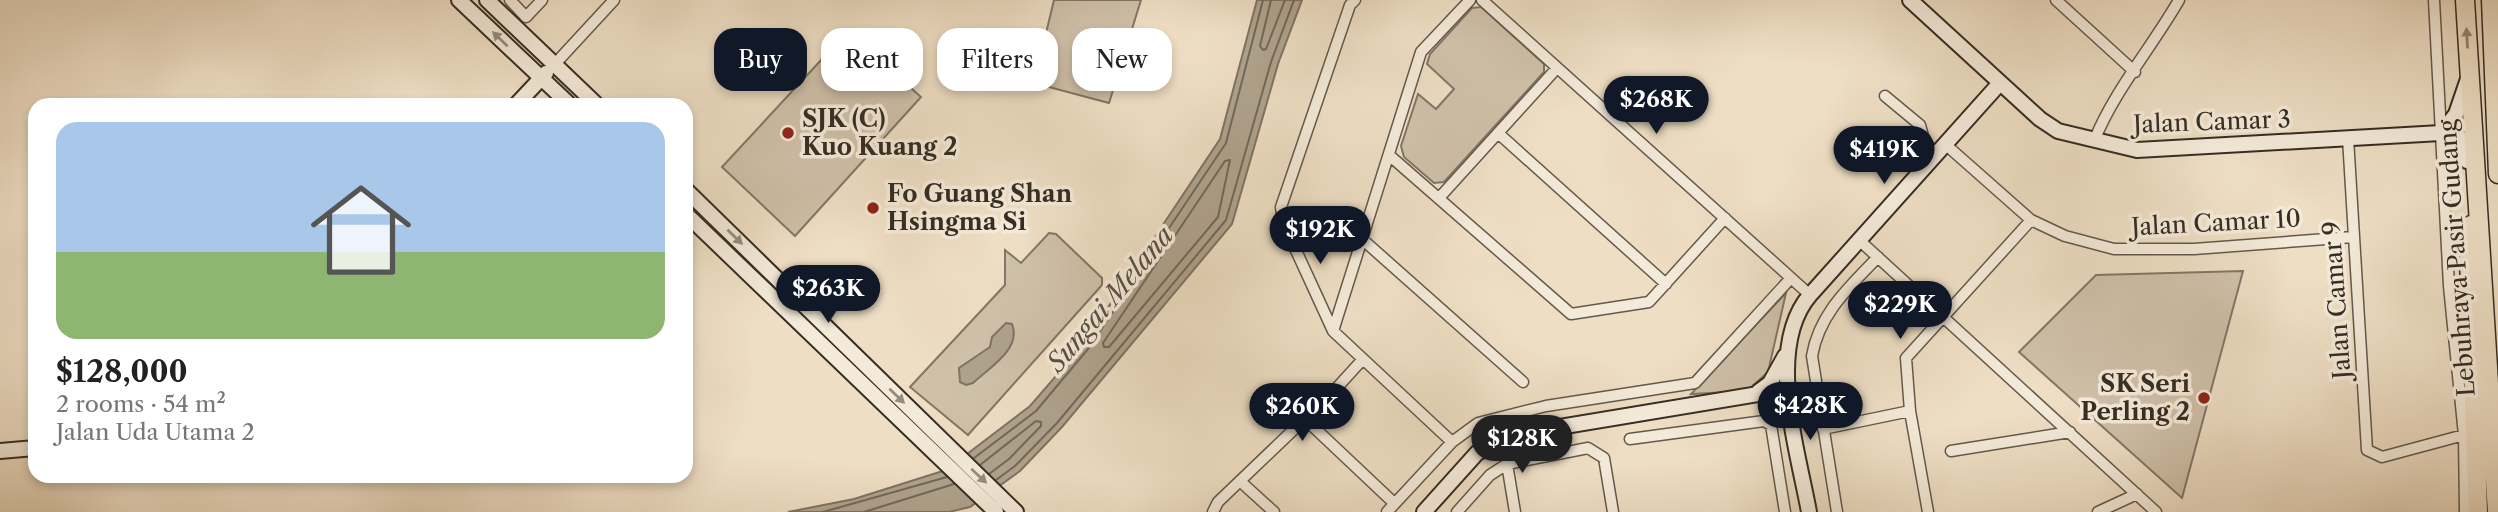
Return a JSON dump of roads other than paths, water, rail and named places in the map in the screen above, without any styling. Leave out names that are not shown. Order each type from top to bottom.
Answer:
[{"type":"highway","name":"Lebuhraya Pasir Gudang","points":[[2465,0],[2497,512]]},
{"type":"highway","name":"Lebuhraya Pasir Gudang","points":[[2492,0],[2498,174]]},
{"type":"highway","points":[[2478,512],[2471,226],[2479,195]]},
{"type":"street","points":[[460,0],[562,98]]},
{"type":"street","points":[[487,0],[589,98]]},
{"type":"street","points":[[510,0],[526,17],[542,0]]},
{"type":"street","points":[[522,98],[614,0]]},
{"type":"street","points":[[1355,0],[1341,30],[1282,207],[1283,222],[1333,331],[1452,442]]},
{"type":"street","points":[[1333,331],[1421,52],[1470,0]]},
{"type":"street","points":[[1482,0],[1810,295]]},
{"type":"street","name":"Jalan Camar 3","points":[[1910,0],[2049,126],[2094,141],[2137,150],[2441,133]]},
{"type":"street","points":[[2094,141],[2107,109],[2135,72],[2179,0]]},
{"type":"street","points":[[2434,0],[2449,286],[2464,435],[2465,512]]},
{"type":"street","points":[[2492,0],[2498,31]]},
{"type":"street","points":[[2061,2],[2135,72]]},
{"type":"street","points":[[1438,198],[1557,68]]},
{"type":"street","points":[[2441,133],[2456,114],[2469,77]]},
{"type":"street","points":[[1809,512],[1788,389],[1787,353],[1791,330],[1810,295],[2000,83]]},
{"type":"street","points":[[1885,96],[1920,125],[1924,140],[1940,150]]},
{"type":"street","points":[[1498,133],[1667,284]]},
{"type":"street","points":[[2441,133],[2463,140],[2466,148],[2471,226]]},
{"type":"street","name":"Jalan Camar 9","points":[[2348,138],[2367,450],[2382,457],[2464,435]]},
{"type":"street","name":"Jalan Camar 10","points":[[1940,150],[2031,220],[2065,236],[2114,248],[2139,250],[2353,237]]},
{"type":"street","points":[[1389,155],[1571,314],[1649,302],[1725,218]]},
{"type":"street","points":[[693,197],[998,507],[1016,512]]},
{"type":"street","points":[[693,220],[950,458]]},
{"type":"street","points":[[1928,512],[1910,411],[1906,358],[2031,220]]},
{"type":"street","points":[[1362,239],[1522,382]]},
{"type":"street","points":[[1859,240],[2157,512]]},
{"type":"street","points":[[1837,512],[1812,367],[1816,331],[1842,295],[1878,257]]},
{"type":"street","points":[[1305,419],[1391,508],[1452,442],[1489,418],[1546,406],[1695,383],[1791,278]]},
{"type":"street","points":[[1754,395],[1770,383],[1787,353]]},
{"type":"street","points":[[1213,512],[1218,502],[1363,359]]},
{"type":"street","points":[[1424,512],[1477,453],[1511,435],[1788,389]]},
{"type":"street","points":[[1754,395],[1780,403],[1794,424]]},
{"type":"street","points":[[1823,429],[1910,411]]},
{"type":"street","points":[[1630,439],[1763,421],[1771,425],[1785,512]]},
{"type":"street","points":[[1951,451],[2070,432]]},
{"type":"street","points":[[1457,512],[1490,475],[1507,464],[1592,448],[1604,458],[1613,512]]},
{"type":"street","points":[[0,451],[28,449]]},
{"type":"street","points":[[1507,464],[1515,512]]},
{"type":"street","points":[[1241,482],[1274,512]]},
{"type":"street","points":[[2098,512],[2137,494]]},
{"type":"water","points":[[1257,0],[1302,0],[1278,64],[1232,224],[1062,427],[1020,471],[970,507],[949,512],[788,512],[854,499],[946,470],[1030,406],[1083,345],[1220,139]]},
{"type":"water","points":[[1006,323],[1012,324],[1014,333],[1008,350],[973,383],[966,385],[960,382],[959,368],[990,347],[992,337]]},
{"type":"place","name":"SJK (C) Kuo Kuang 2","points":[[788,133]]},
{"type":"place","name":"Fo Guang Shan Hsingma Si","points":[[873,208]]},
{"type":"place","name":"SK Seri Perling 2","points":[[2204,398]]},
{"type":"water label","name":"Sungai Melana","points":[[1110,299]]}]
